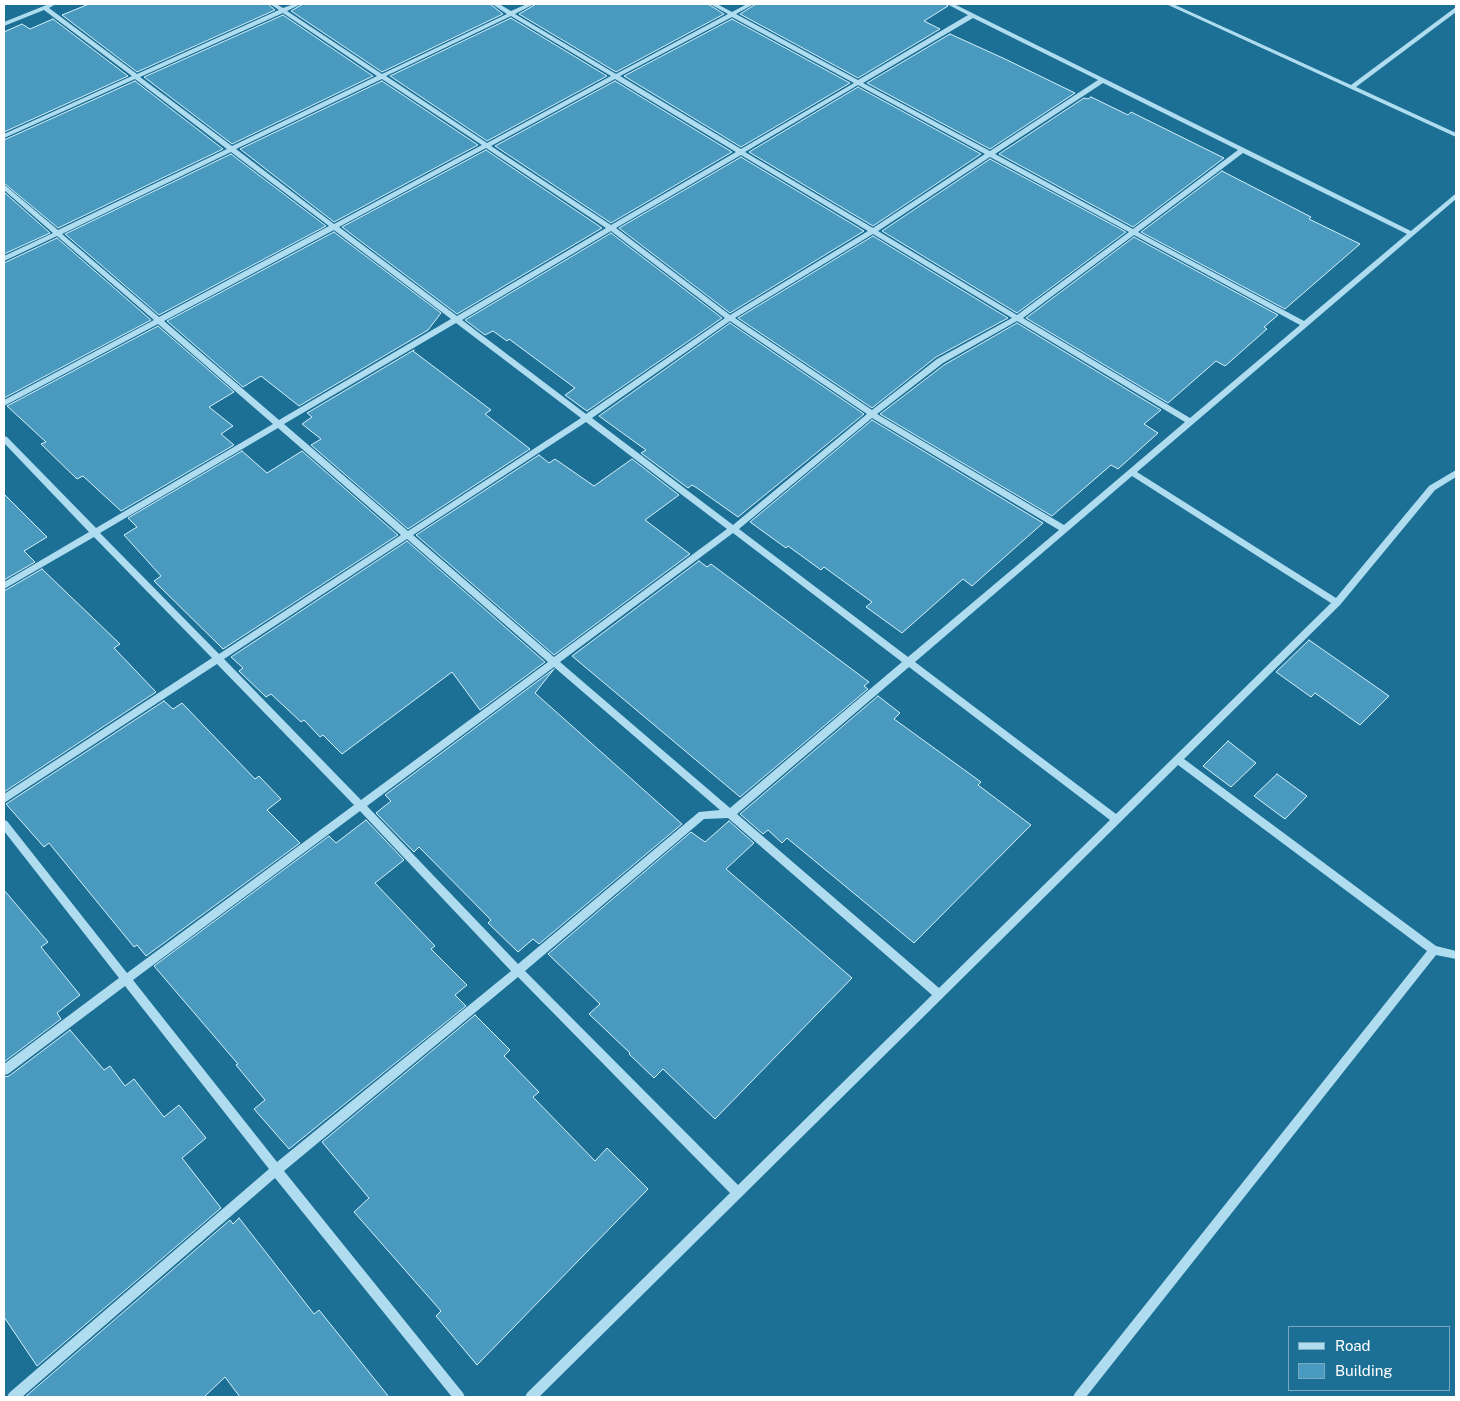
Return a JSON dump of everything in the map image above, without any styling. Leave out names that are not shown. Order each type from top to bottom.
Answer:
[{"type":"street","points":[[4,24],[52,4]]},
{"type":"street","points":[[273,4],[611,228],[730,318],[872,414],[1064,529]]},
{"type":"street","points":[[4,136],[298,4]]},
{"type":"street","points":[[495,4],[1190,422]]},
{"type":"street","points":[[4,259],[530,4]]},
{"type":"street","points":[[712,4],[1305,325]]},
{"type":"street","points":[[4,403],[751,4]]},
{"type":"street","points":[[950,4],[1411,234]]},
{"type":"street","points":[[1169,4],[1178,5],[1456,135]]},
{"type":"street","points":[[44,7],[1117,820]]},
{"type":"street","points":[[1352,87],[1456,9]]},
{"type":"street","points":[[4,586],[973,15]]},
{"type":"street","points":[[4,799],[586,418],[730,318],[873,231],[1103,80]]},
{"type":"street","points":[[4,1070],[733,529],[940,360],[1018,318],[1243,150]]},
{"type":"street","points":[[4,187],[940,995]]},
{"type":"street","points":[[13,1397],[276,1170],[518,971],[702,815],[730,814],[1456,196]]},
{"type":"street","points":[[4,439],[360,805],[518,971],[738,1193]]},
{"type":"street","points":[[1131,472],[1337,604]]},
{"type":"street","points":[[531,1397],[1337,604],[1432,488],[1456,473]]},
{"type":"street","points":[[1178,760],[1434,950],[1456,955]]},
{"type":"street","points":[[4,824],[276,1170],[459,1397]]},
{"type":"street","points":[[1079,1397],[1434,950]]},
{"type":"building","points":[[89,4],[268,4],[275,10],[137,72],[62,15]]},
{"type":"building","points":[[303,4],[490,4],[503,14],[382,72],[291,11]]},
{"type":"building","points":[[536,4],[708,4],[724,14],[616,72],[519,14]]},
{"type":"building","points":[[756,4],[945,4],[948,6],[924,21],[940,29],[858,78],[740,14]]},
{"type":"building","points":[[283,15],[373,76],[232,144],[144,77]]},
{"type":"building","points":[[511,18],[607,76],[487,141],[390,76]]},
{"type":"building","points":[[53,19],[128,76],[4,132],[4,32],[22,24],[30,29]]},
{"type":"building","points":[[732,19],[850,83],[741,147],[624,76]]},
{"type":"building","points":[[950,34],[1075,93],[990,149],[867,83]]},
{"type":"building","points":[[135,81],[223,149],[58,228],[4,183],[4,140]]},
{"type":"building","points":[[382,81],[478,145],[334,222],[240,149]]},
{"type":"building","points":[[615,81],[732,152],[611,223],[495,146]]},
{"type":"building","points":[[858,87],[981,154],[873,226],[749,152]]},
{"type":"building","points":[[1091,97],[1128,115],[1131,112],[1224,158],[1133,227],[999,154],[1084,98],[1088,99]]},
{"type":"building","points":[[486,150],[602,228],[457,314],[342,227]]},
{"type":"building","points":[[231,154],[326,226],[159,315],[65,234]]},
{"type":"building","points":[[741,157],[864,231],[730,313],[619,228]]},
{"type":"building","points":[[990,159],[1126,232],[1017,313],[882,231]]},
{"type":"building","points":[[1222,171],[1311,217],[1309,219],[1360,244],[1285,309],[1141,232]]},
{"type":"building","points":[[4,192],[50,233],[4,254]]},
{"type":"building","points":[[334,232],[441,313],[428,330],[299,406],[261,376],[243,387],[167,321]]},
{"type":"building","points":[[611,233],[722,318],[587,411],[565,395],[575,388],[509,339],[507,341],[493,331],[485,335],[465,320]]},
{"type":"building","points":[[873,236],[1008,318],[936,357],[872,408],[738,318]]},
{"type":"building","points":[[1134,237],[1278,315],[1264,327],[1267,329],[1225,366],[1216,361],[1168,403],[1026,318]]},
{"type":"building","points":[[57,238],[151,320],[4,398],[4,263]]},
{"type":"building","points":[[730,323],[864,414],[738,517],[692,485],[688,488],[641,453],[646,450],[599,416]]},
{"type":"building","points":[[1017,323],[1161,410],[1144,424],[1158,433],[1118,469],[1111,465],[1052,516],[880,414],[944,365]]},
{"type":"building","points":[[158,326],[234,392],[209,407],[233,426],[221,434],[234,445],[121,511],[83,476],[77,479],[41,444],[46,442],[7,406]]},
{"type":"building","points":[[414,350],[491,410],[485,414],[530,449],[408,529],[311,445],[321,439],[302,424],[312,417],[307,413]]},
{"type":"building","points":[[872,420],[1043,523],[972,586],[963,579],[902,633],[866,607],[872,602],[824,567],[821,570],[750,522]]},
{"type":"building","points":[[242,451],[267,473],[302,451],[398,535],[223,649],[154,581],[161,576],[124,535],[137,527],[128,518]]},
{"type":"building","points":[[539,455],[549,463],[555,459],[594,486],[632,459],[679,495],[645,520],[690,554],[554,655],[416,535]]},
{"type":"building","points":[[4,494],[47,537],[24,551],[35,562],[4,580]]},
{"type":"building","points":[[407,541],[545,662],[480,710],[452,672],[342,754],[323,735],[320,737],[304,720],[301,722],[271,694],[266,697],[239,671],[243,668],[231,657]]},
{"type":"building","points":[[699,561],[707,567],[711,564],[869,682],[864,686],[868,689],[740,797],[572,656]]},
{"type":"building","points":[[42,569],[120,644],[114,648],[156,692],[4,792],[4,591]]},
{"type":"building","points":[[1309,640],[1389,696],[1360,725],[1315,693],[1311,697],[1276,672]]},
{"type":"building","points":[[554,669],[535,693],[682,824],[539,944],[533,939],[518,952],[488,923],[491,920],[419,847],[414,852],[376,813],[391,801],[385,795]]},
{"type":"building","points":[[878,696],[900,713],[894,719],[981,782],[978,785],[1031,825],[914,943],[787,838],[782,843],[768,830],[763,834],[740,814]]},
{"type":"building","points":[[164,701],[173,709],[182,703],[255,779],[259,776],[281,799],[267,810],[300,843],[146,956],[137,945],[134,947],[49,843],[44,847],[6,804]]},
{"type":"building","points":[[1228,741],[1256,763],[1231,787],[1203,766]]},
{"type":"building","points":[[1277,774],[1307,796],[1285,819],[1254,796]]},
{"type":"building","points":[[366,820],[404,860],[375,883],[435,946],[431,949],[467,985],[455,995],[466,1006],[289,1149],[254,1109],[265,1100],[236,1065],[238,1064],[154,966],[329,836],[336,843]]},
{"type":"building","points":[[729,821],[754,843],[726,869],[852,978],[715,1119],[663,1069],[654,1078],[629,1054],[589,1014],[600,1004],[548,954],[691,832],[705,842]]},
{"type":"building","points":[[4,890],[48,942],[41,947],[80,995],[57,1013],[61,1019],[4,1062]]},
{"type":"building","points":[[475,1015],[510,1050],[504,1056],[539,1092],[533,1097],[595,1161],[607,1148],[648,1189],[477,1365],[436,1316],[441,1311],[354,1212],[369,1198],[322,1142]]},
{"type":"building","points":[[70,1030],[104,1070],[110,1066],[125,1086],[134,1079],[164,1117],[179,1105],[206,1138],[182,1158],[221,1208],[37,1366],[4,1317],[4,1077],[9,1076]]},
{"type":"building","points":[[239,1218],[314,1314],[319,1310],[389,1397],[240,1397],[225,1377],[204,1397],[25,1397],[230,1220],[233,1224]]}]
